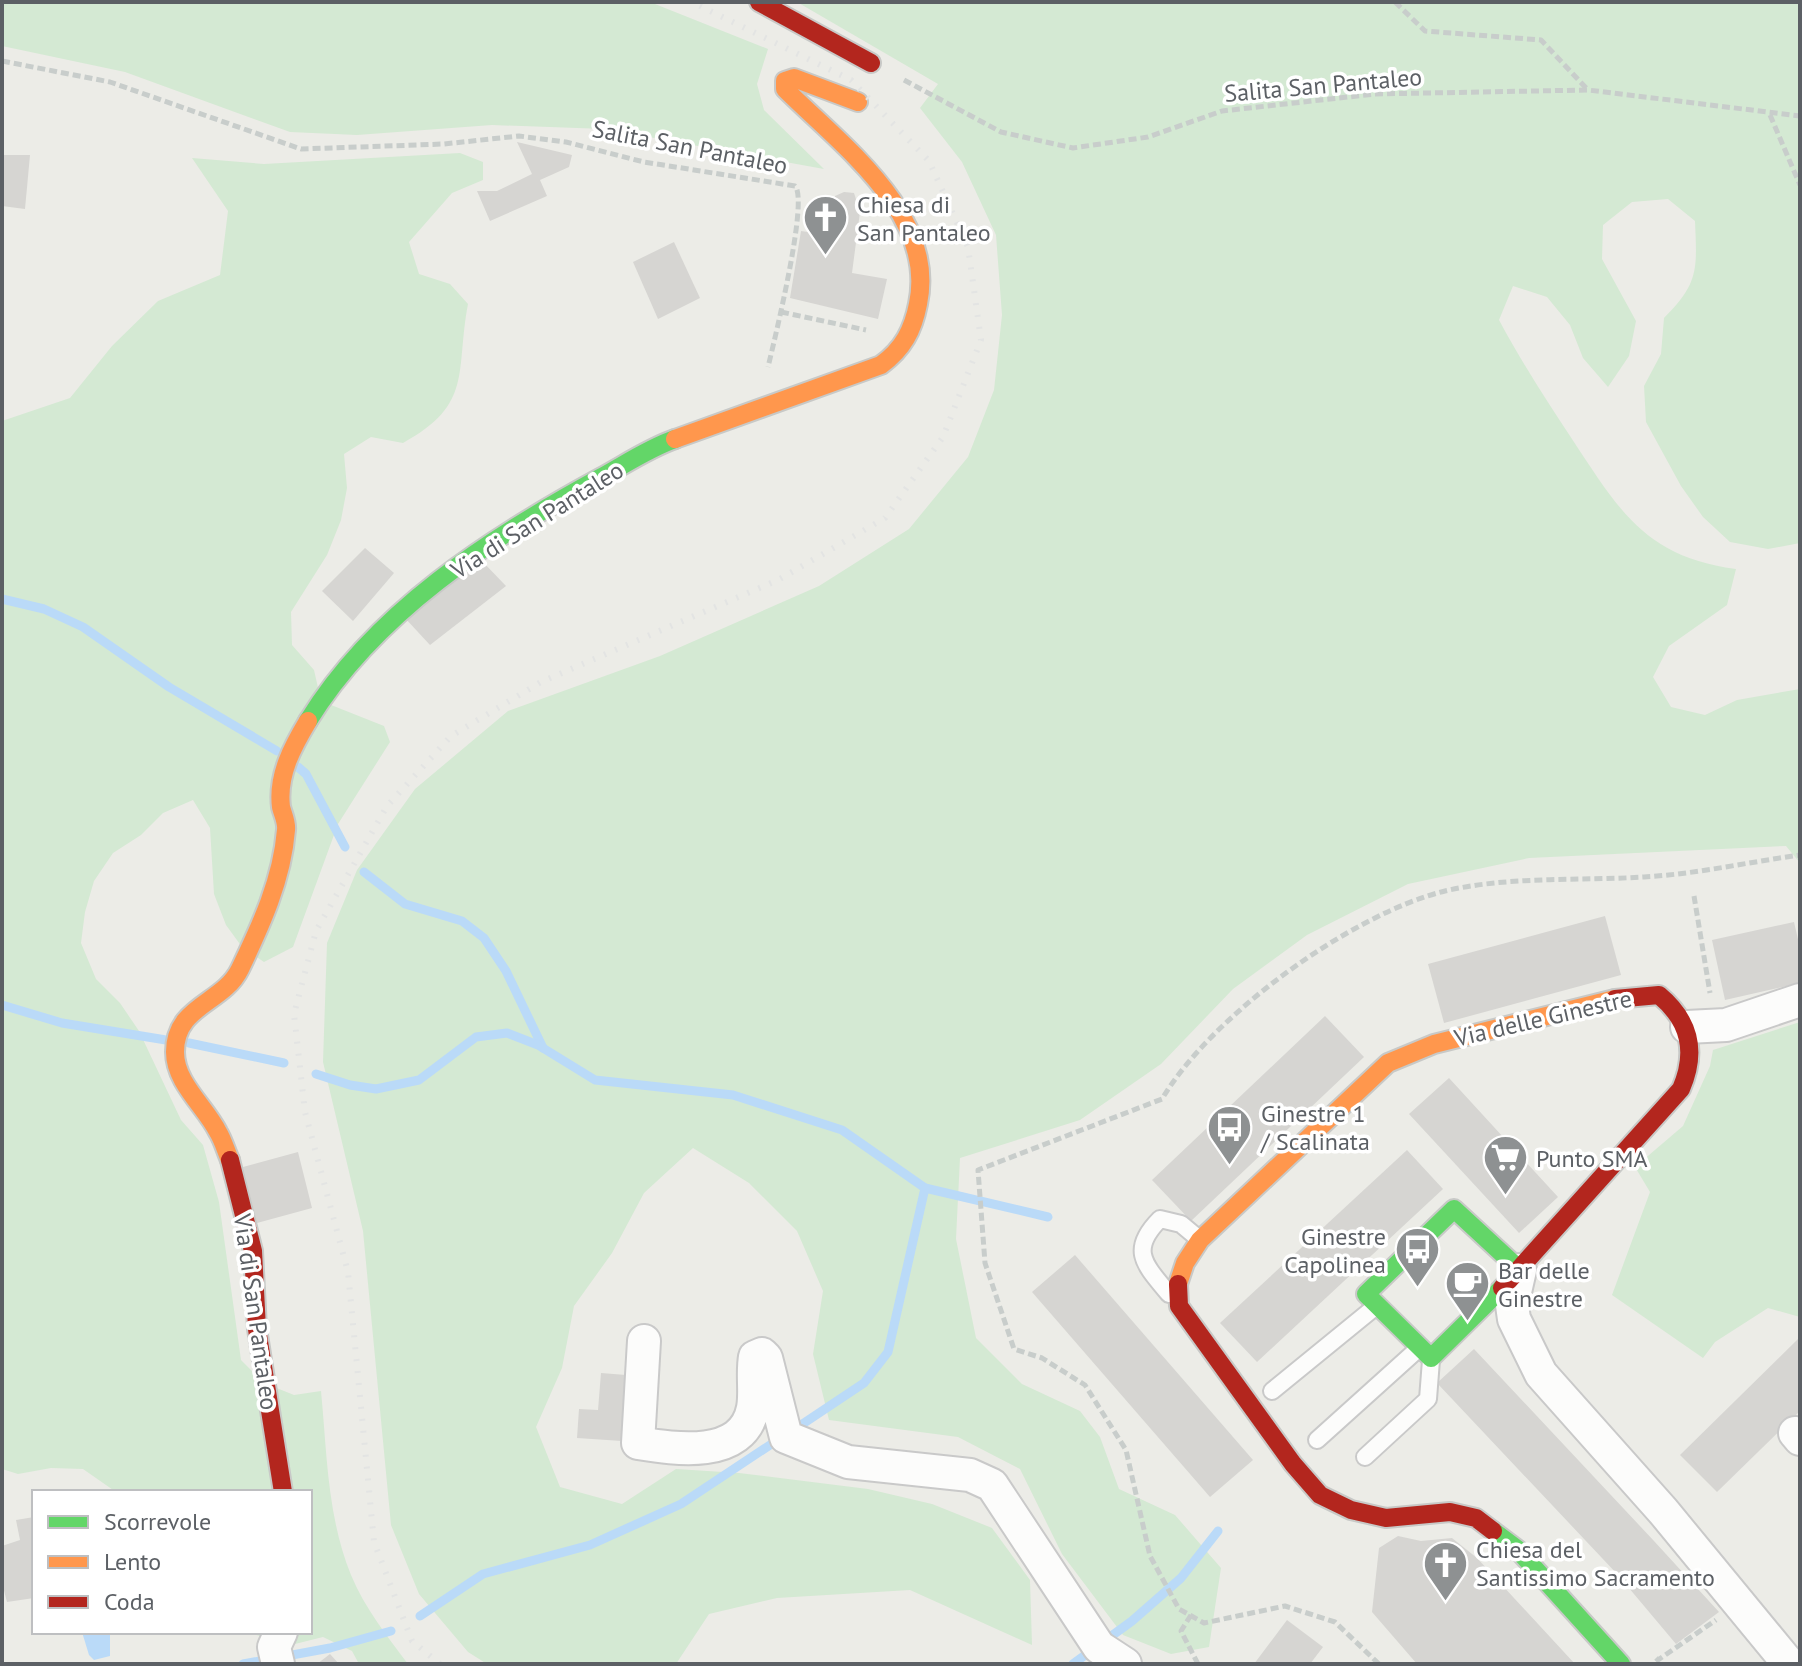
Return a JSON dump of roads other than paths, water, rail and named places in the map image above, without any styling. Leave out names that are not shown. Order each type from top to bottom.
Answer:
[{"type":"street","points":[[759,2],[871,63]]},
{"type":"street","name":"Via di San Pantaleo","points":[[283,1490],[257,1329],[253,1251],[233,1168],[218,1131],[183,1080],[175,1052],[183,1020],[193,1009],[228,987],[238,973],[274,893],[287,827],[281,805],[284,771],[293,746],[328,689],[360,653],[399,614],[476,552],[570,494],[664,443],[881,365],[905,345],[913,327],[922,278],[915,241],[901,217],[862,169],[785,89],[785,81],[794,78],[858,102]]},
{"type":"street","name":"Via delle Ginestre","points":[[1179,1306],[1178,1278],[1200,1240],[1388,1063],[1434,1044],[1631,995],[1659,995],[1680,1014],[1702,1026]]},
{"type":"street","points":[[1520,1270],[1454,1209],[1366,1294],[1375,1307],[1424,1353],[1520,1270],[1600,1175],[1681,1089],[1702,1026],[1800,1000]]},
{"type":"street","points":[[1520,1270],[1512,1305],[1514,1319],[1530,1358],[1558,1396],[1663,1511],[1789,1664]]},
{"type":"street","points":[[1179,1306],[1293,1464],[1320,1495],[1351,1510],[1386,1518],[1450,1512],[1476,1518],[1517,1549],[1621,1664]]},
{"type":"street","points":[[644,1341],[638,1443],[687,1450],[729,1440],[753,1410],[753,1367],[755,1357],[762,1354],[766,1358],[786,1437],[848,1462],[970,1475],[992,1485],[1099,1647],[1125,1664]]},
{"type":"street","points":[[1748,1615],[1756,1651],[1763,1664]]},
{"type":"street","points":[[278,1664],[274,1647],[280,1634]]},
{"type":"lane","points":[[1179,1306],[1141,1254],[1141,1242],[1160,1219],[1181,1224],[1200,1240]]},
{"type":"lane","points":[[1272,1391],[1375,1307]]},
{"type":"lane","points":[[1317,1440],[1424,1353]]},
{"type":"lane","points":[[1365,1457],[1428,1399],[1424,1353]]},
{"type":"water","points":[[83,1634],[110,1634],[110,1656],[94,1660],[89,1655]]},
{"type":"waterway","points":[[2,599],[44,609],[83,627],[169,687],[277,751]]},
{"type":"waterway","points":[[298,767],[306,774],[345,847]]},
{"type":"waterway","points":[[364,872],[405,904],[462,921],[484,938],[506,971],[543,1048]]},
{"type":"waterway","points":[[2,1005],[62,1023],[166,1040]]},
{"type":"waterway","points":[[316,1074],[350,1085],[376,1089],[419,1080],[476,1037],[507,1033],[538,1045],[595,1080],[733,1095],[842,1130],[925,1188],[1048,1217]]},
{"type":"waterway","points":[[189,1043],[284,1063]]},
{"type":"waterway","points":[[792,1431],[864,1383],[888,1352],[925,1188]]},
{"type":"waterway","points":[[420,1616],[483,1574],[590,1545],[681,1504],[779,1439]]},
{"type":"waterway","points":[[1073,1664],[1132,1621],[1181,1578],[1218,1531]]},
{"type":"waterway","points":[[243,1664],[330,1648],[391,1631]]},
{"type":"railway","points":[[440,1664],[412,1641],[374,1542],[348,1272],[305,1112],[294,1014],[316,931],[387,806],[451,736],[541,682],[778,580],[885,518],[943,437],[981,340],[968,247],[929,161],[851,80],[692,2]]},
{"type":"place","name":"Chiesa di San Pantaleo","points":[[826,257]]},
{"type":"place","name":"Ginestre 1 / Scalinata","points":[[1230,1166]]},
{"type":"place","name":"Punto SMA","points":[[1505,1197]]},
{"type":"place","name":"Ginestre Capolinea","points":[[1417,1289]]},
{"type":"place","name":"Bar delle Ginestre","points":[[1467,1323]]},
{"type":"place","name":"Chiesa del Santissimo Sacramento","points":[[1445,1602]]}]
